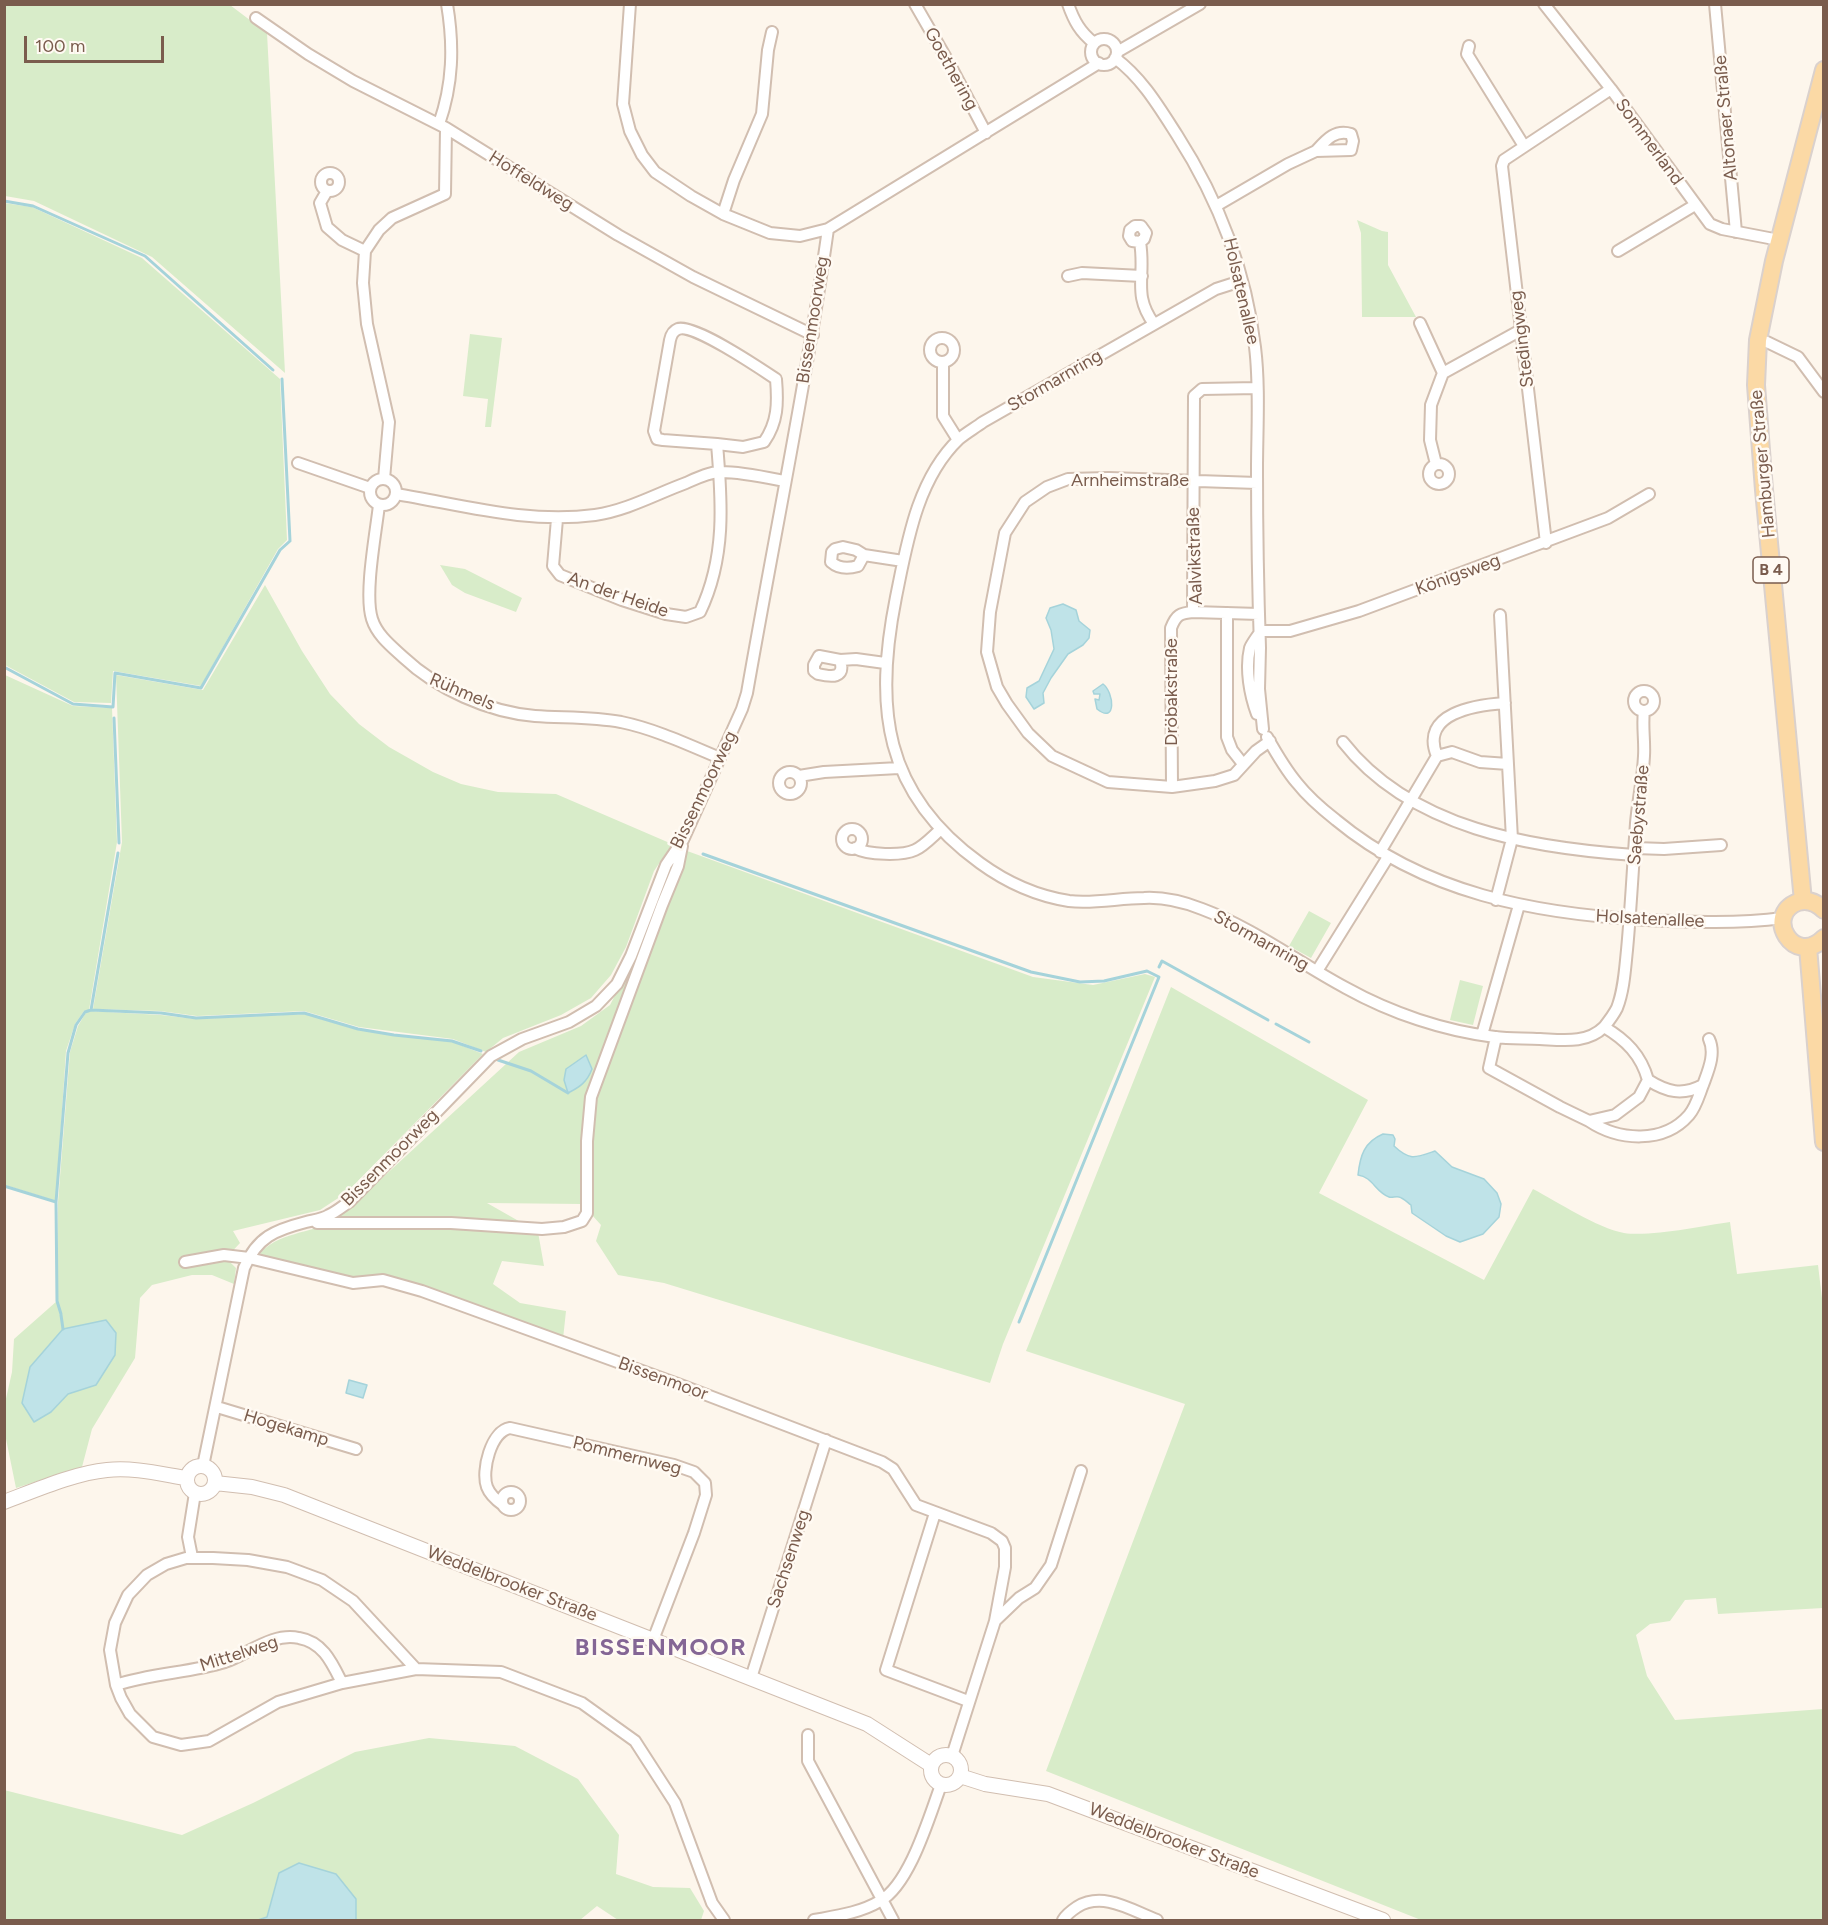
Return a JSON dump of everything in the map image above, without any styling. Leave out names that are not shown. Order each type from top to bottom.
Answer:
[{"type":"main road","name":"Hamburger Straße","points":[[1803,901],[1758,431],[1756,385],[1758,340],[1779,240],[1824,70]]},
{"type":"main road","points":[[1824,910],[1813,902],[1803,901],[1794,904],[1787,910],[1782,927],[1785,936],[1799,946],[1808,947],[1818,944],[1824,938]]},
{"type":"main road","points":[[1808,947],[1824,1142]]},
{"type":"street","points":[[384,479],[389,422],[367,324],[363,283],[365,252],[379,230],[392,218],[445,194],[442,126],[448,100],[452,47],[447,4]]},
{"type":"street","points":[[630,4],[623,104],[630,131],[642,155],[656,172],[723,214],[770,232],[800,236],[828,229],[1098,63],[1106,64],[1116,55],[1200,4]]},
{"type":"street","name":"Goethering","points":[[915,4],[986,133]]},
{"type":"street","points":[[1068,4],[1083,34],[1094,43]]},
{"type":"street","name":"Sommerland","points":[[1544,4],[1611,89],[1710,224],[1736,232],[1779,240]]},
{"type":"street","name":"Altonaer Straße","points":[[1715,4],[1736,232]]},
{"type":"street","name":"Hoffeldweg","points":[[256,18],[308,54],[353,81],[442,126],[618,235],[693,277],[813,335]]},
{"type":"street","points":[[723,214],[734,180],[762,114],[772,32]]},
{"type":"street","points":[[1094,43],[1107,39],[1114,44],[1116,55]]},
{"type":"street","points":[[1094,43],[1091,54],[1098,63]]},
{"type":"street","points":[[1469,46],[1467,54],[1524,146]]},
{"type":"street","name":"Holsatenallee","points":[[1116,55],[1139,78],[1192,160],[1216,206],[1231,243],[1241,281],[1255,349],[1257,388],[1259,689],[1263,729],[1283,764],[1310,798],[1347,829],[1384,855],[1428,877],[1496,900],[1568,914],[1630,919],[1712,922],[1783,918]]},
{"type":"street","name":"Stedingweg","points":[[1546,543],[1502,166],[1504,160],[1611,89]]},
{"type":"street","points":[[1216,206],[1288,164],[1316,151]]},
{"type":"street","points":[[327,191],[320,203],[327,227],[342,240],[365,252]]},
{"type":"street","points":[[1618,251],[1695,205]]},
{"type":"street","name":"Bissenmoorweg","points":[[203,1466],[244,1268],[259,1243],[272,1233],[328,1216],[349,1202],[491,1056],[522,1039],[569,1023],[596,1006],[617,984],[631,956],[666,865],[683,840],[747,693],[784,481],[813,335],[828,229]]},
{"type":"street","points":[[1140,242],[1142,276],[1140,292],[1145,311],[1154,324]]},
{"type":"street","points":[[1068,276],[1082,273],[1142,276]]},
{"type":"street","name":"Stormarnring","points":[[1241,281],[1216,289],[983,422],[958,440],[937,467],[922,496],[907,544],[888,639],[885,663],[888,722],[899,768],[922,806],[959,848],[996,874],[1030,891],[1070,901],[1109,901],[1148,897],[1202,909],[1232,922],[1384,1007],[1428,1022],[1482,1035],[1575,1041],[1594,1034],[1604,1027]]},
{"type":"street","points":[[1420,323],[1443,373]]},
{"type":"street","points":[[684,328],[706,337],[776,379],[777,400],[773,429],[764,442],[743,447],[717,444],[663,440],[654,436],[670,340],[672,333],[678,329],[684,328]]},
{"type":"street","points":[[1436,464],[1430,440],[1431,405],[1443,373],[1521,330]]},
{"type":"street","points":[[1758,340],[1798,357],[1824,392]]},
{"type":"street","points":[[943,362],[943,416],[958,440]]},
{"type":"street","name":"Aalvikstraße","points":[[1257,388],[1202,389],[1194,396],[1193,612],[1259,614]]},
{"type":"street","name":"An der Heide","points":[[557,519],[553,566],[560,575],[666,614],[686,617],[699,612],[710,585],[722,525],[717,444]]},
{"type":"street","points":[[298,463],[370,488]]},
{"type":"street","points":[[396,494],[492,512],[557,519],[598,514],[634,505],[698,478],[720,472],[784,481]]},
{"type":"street","name":"Arnheimstraße","points":[[1257,483],[1109,478],[1068,479],[1047,487],[1025,502],[1005,533],[990,612],[987,652],[997,687],[1006,704],[1028,733],[1052,756],[1108,782],[1172,787],[1215,781],[1234,775],[1256,751],[1270,741]]},
{"type":"street","points":[[384,479],[394,486],[396,494],[388,504],[379,505],[371,498],[370,488],[375,481],[384,479]]},
{"type":"street","name":"Königsweg","points":[[1260,631],[1290,631],[1359,611],[1616,515],[1649,494]]},
{"type":"street","name":"Rühmels","points":[[379,505],[370,596],[372,619],[384,640],[420,673],[447,689],[487,705],[532,716],[622,722],[672,738],[720,758]]},
{"type":"street","points":[[864,555],[903,561]]},
{"type":"street","name":"Dröbakstraße","points":[[1172,787],[1171,628],[1180,614],[1193,612]]},
{"type":"street","points":[[1227,613],[1227,737],[1232,750],[1243,764]]},
{"type":"street","points":[[1496,900],[1512,839],[1500,615]]},
{"type":"street","points":[[840,660],[856,659],[885,663]]},
{"type":"street","points":[[1437,756],[1433,743],[1443,720],[1485,704],[1505,703]]},
{"type":"street","name":"Saebystraße","points":[[1630,919],[1634,851],[1645,752],[1644,711]]},
{"type":"street","points":[[1344,742],[1381,779],[1412,800],[1458,822],[1512,839],[1571,850],[1634,851],[1720,845]]},
{"type":"street","points":[[1384,855],[1437,756],[1452,752],[1480,762],[1508,764]]},
{"type":"street","points":[[799,776],[824,772],[899,768]]},
{"type":"street","points":[[855,848],[864,853],[909,852],[918,849],[941,829]]},
{"type":"street","points":[[302,1223],[452,1223],[542,1229],[564,1227],[582,1221],[587,1213],[587,1132],[591,1097],[678,866],[683,840]]},
{"type":"street","name":"Stormarnring","points":[[1317,971],[1384,855]]},
{"type":"street","points":[[1482,1035],[1519,905]]},
{"type":"street","points":[[1630,919],[1622,989],[1616,1011],[1604,1027],[1629,1045],[1640,1058],[1648,1080],[1674,1092],[1690,1091],[1703,1085]]},
{"type":"street","points":[[1496,1037],[1489,1068],[1612,1133],[1653,1136],[1670,1130],[1689,1115],[1703,1085],[1712,1056],[1712,1045],[1709,1039]]},
{"type":"street","points":[[1589,1121],[1615,1115],[1639,1097],[1648,1080]]},
{"type":"street","name":"Bissenmoor","points":[[185,1262],[224,1255],[249,1258],[353,1283],[383,1280],[422,1291],[678,1384],[826,1440],[892,1468],[916,1505],[991,1533],[1002,1541],[1005,1555],[995,1621],[952,1756]]},
{"type":"street","name":"Hogekamp","points":[[217,1407],[356,1449]]},
{"type":"street","name":"Pommernweg","points":[[503,1505],[494,1499],[488,1489],[485,1475],[493,1442],[505,1429],[510,1428],[663,1462],[694,1472],[705,1483],[706,1495],[653,1640]]},
{"type":"street","name":"Sachsenweg","points":[[751,1678],[826,1440]]},
{"type":"street","points":[[203,1466],[214,1474],[215,1483],[208,1493],[195,1493],[188,1487],[186,1478],[194,1467],[203,1466]]},
{"type":"street","points":[[4,1502],[62,1481],[108,1470],[141,1471],[186,1478]]},
{"type":"street","name":"Bissenmoor","points":[[995,1621],[1020,1598],[1035,1588],[1051,1565],[1081,1471]]},
{"type":"street","name":"Weddelbrooker Straße","points":[[215,1483],[252,1487],[284,1495],[751,1678],[867,1724],[931,1765]]},
{"type":"street","points":[[192,1557],[188,1537],[195,1493]]},
{"type":"street","points":[[935,1513],[886,1670],[968,1701]]},
{"type":"street","points":[[416,1669],[353,1600],[322,1580],[287,1567],[248,1560],[192,1557],[160,1567],[147,1575],[128,1595],[115,1623],[110,1650],[121,1698],[130,1714],[153,1737],[181,1745],[208,1741],[278,1702],[342,1683],[416,1669],[501,1672],[582,1703],[635,1741],[675,1803],[712,1903],[724,1920]]},
{"type":"street","points":[[1000,1590],[1020,1598]]},
{"type":"street","name":"Mittelweg","points":[[117,1685],[137,1678],[178,1673],[226,1661],[276,1639],[298,1637],[319,1646],[330,1659],[342,1683]]},
{"type":"street","points":[[808,1735],[808,1761],[893,1920]]},
{"type":"street","points":[[952,1756],[959,1762],[960,1776],[954,1783],[941,1785],[931,1775],[931,1765],[937,1757],[952,1756]]},
{"type":"street","name":"Weddelbrooker Straße","points":[[960,1776],[985,1784],[1048,1794],[1383,1920]]},
{"type":"street","points":[[814,1920],[850,1914],[881,1901],[894,1890],[907,1872],[941,1785]]},
{"type":"street","points":[[1063,1920],[1074,1908],[1086,1902],[1101,1899],[1157,1920]]},
{"type":"green space","points":[[4,5],[230,5],[267,33],[285,373],[152,257],[34,201],[5,196]]},
{"type":"green space","points":[[4,203],[32,207],[142,258],[280,379],[287,540],[278,549],[201,686],[113,671],[111,703],[74,702],[5,665]]},
{"type":"green space","points":[[1357,220],[1388,232],[1388,265],[1416,317],[1362,317],[1361,233]]},
{"type":"green space","points":[[470,334],[502,338],[491,427],[485,427],[488,399],[463,396]]},
{"type":"green space","points":[[440,565],[465,569],[522,598],[516,612],[465,593],[452,585]]},
{"type":"green space","points":[[265,585],[302,651],[330,694],[359,724],[389,747],[433,772],[461,784],[498,792],[556,794],[672,844],[654,871],[626,947],[611,975],[591,998],[561,1015],[503,1038],[486,1052],[453,1039],[359,1027],[304,1011],[197,1016],[160,1011],[93,1009],[122,842],[116,675],[203,690]]},
{"type":"green space","points":[[5,675],[73,706],[112,708],[117,842],[89,1010],[84,1011],[75,1024],[66,1051],[56,1201],[5,1185]]},
{"type":"green space","points":[[679,848],[1033,977],[1093,985],[1145,974],[1155,977],[1003,1344],[990,1383],[664,1283],[618,1275],[596,1241],[601,1225],[582,1204],[487,1203],[538,1232],[544,1266],[502,1261],[493,1284],[520,1303],[566,1311],[563,1339],[421,1288],[354,1281],[262,1258],[259,1255],[275,1242],[335,1220],[519,1052],[581,1026],[610,1005],[643,941],[667,869]]},
{"type":"green space","points":[[1309,911],[1331,923],[1311,958],[1289,946]]},
{"type":"green space","points":[[1460,980],[1483,986],[1473,1025],[1450,1020]]},
{"type":"green space","points":[[1171,987],[1368,1100],[1319,1193],[1484,1280],[1533,1189],[1590,1220],[1624,1233],[1662,1232],[1730,1222],[1737,1274],[1818,1265],[1824,1315],[1823,1608],[1718,1614],[1716,1598],[1685,1600],[1670,1621],[1650,1624],[1636,1635],[1647,1676],[1675,1720],[1823,1709],[1823,1920],[1421,1920],[1046,1771],[1185,1404],[1026,1351]]},
{"type":"green space","points":[[89,1011],[196,1019],[304,1014],[358,1030],[453,1042],[483,1054],[346,1193],[320,1210],[233,1231],[240,1243],[226,1258],[236,1268],[234,1284],[212,1275],[192,1275],[152,1285],[140,1298],[135,1358],[92,1429],[82,1467],[16,1488],[4,1429],[5,1403],[12,1372],[14,1339],[57,1301],[58,1202],[70,1052],[78,1026]],"holes":[[[30,1367],[96,1385],[68,1394],[51,1412]]]},
{"type":"green space","points":[[429,1738],[515,1746],[578,1779],[619,1835],[616,1874],[653,1887],[690,1888],[704,1911],[701,1920],[618,1920],[597,1906],[580,1920],[5,1920],[4,1790],[182,1835],[253,1803],[355,1752]]},
{"type":"water","points":[[1063,604],[1076,610],[1079,621],[1090,630],[1089,638],[1083,645],[1068,654],[1043,693],[1044,703],[1034,709],[1026,697],[1027,688],[1039,681],[1054,649],[1051,630],[1046,618],[1050,608]]},
{"type":"water","points":[[1103,684],[1110,694],[1112,706],[1108,713],[1097,709],[1095,699],[1099,700],[1100,694],[1094,694],[1093,691]]},
{"type":"water","points":[[586,1055],[592,1069],[590,1074],[583,1084],[568,1093],[564,1080],[566,1069]]},
{"type":"water","points":[[1383,1134],[1393,1135],[1394,1146],[1404,1154],[1413,1157],[1435,1151],[1452,1167],[1484,1179],[1497,1193],[1501,1204],[1499,1217],[1483,1234],[1460,1242],[1446,1236],[1412,1213],[1411,1205],[1404,1199],[1384,1195],[1367,1179],[1358,1175],[1360,1162],[1367,1145]]},
{"type":"water","points":[[106,1320],[116,1333],[115,1355],[96,1385],[68,1394],[51,1412],[34,1422],[22,1403],[30,1367],[63,1329]]},
{"type":"water","points":[[349,1380],[367,1385],[363,1398],[346,1393]]},
{"type":"water","points":[[299,1863],[336,1874],[356,1899],[356,1920],[258,1920],[267,1917],[279,1873]]},
{"type":"waterway","points":[[4,201],[33,206],[145,256],[273,370]]},
{"type":"waterway","points":[[4,667],[73,704],[113,707],[115,673],[201,688],[280,550],[290,541],[282,379]]},
{"type":"waterway","points":[[114,718],[119,843]]},
{"type":"waterway","points":[[118,853],[91,1010],[161,1013],[196,1018],[304,1013],[358,1029],[452,1041],[481,1051]]},
{"type":"waterway","points":[[703,854],[1031,972],[1080,982],[1104,981],[1147,971],[1159,977],[1019,1322]]},
{"type":"waterway","points":[[1159,967],[1162,961],[1268,1020]]},
{"type":"waterway","points":[[56,1202],[68,1053],[76,1025],[85,1012],[91,1010]]},
{"type":"waterway","points":[[1276,1024],[1309,1042]]},
{"type":"waterway","points":[[498,1060],[531,1071],[568,1093]]},
{"type":"waterway","points":[[4,1186],[56,1202],[57,1301],[61,1314]]},
{"type":"waterway","points":[[61,1315],[63,1329]]},
{"type":"district","name":"BISSENMOOR","points":[[661,1648]]}]
